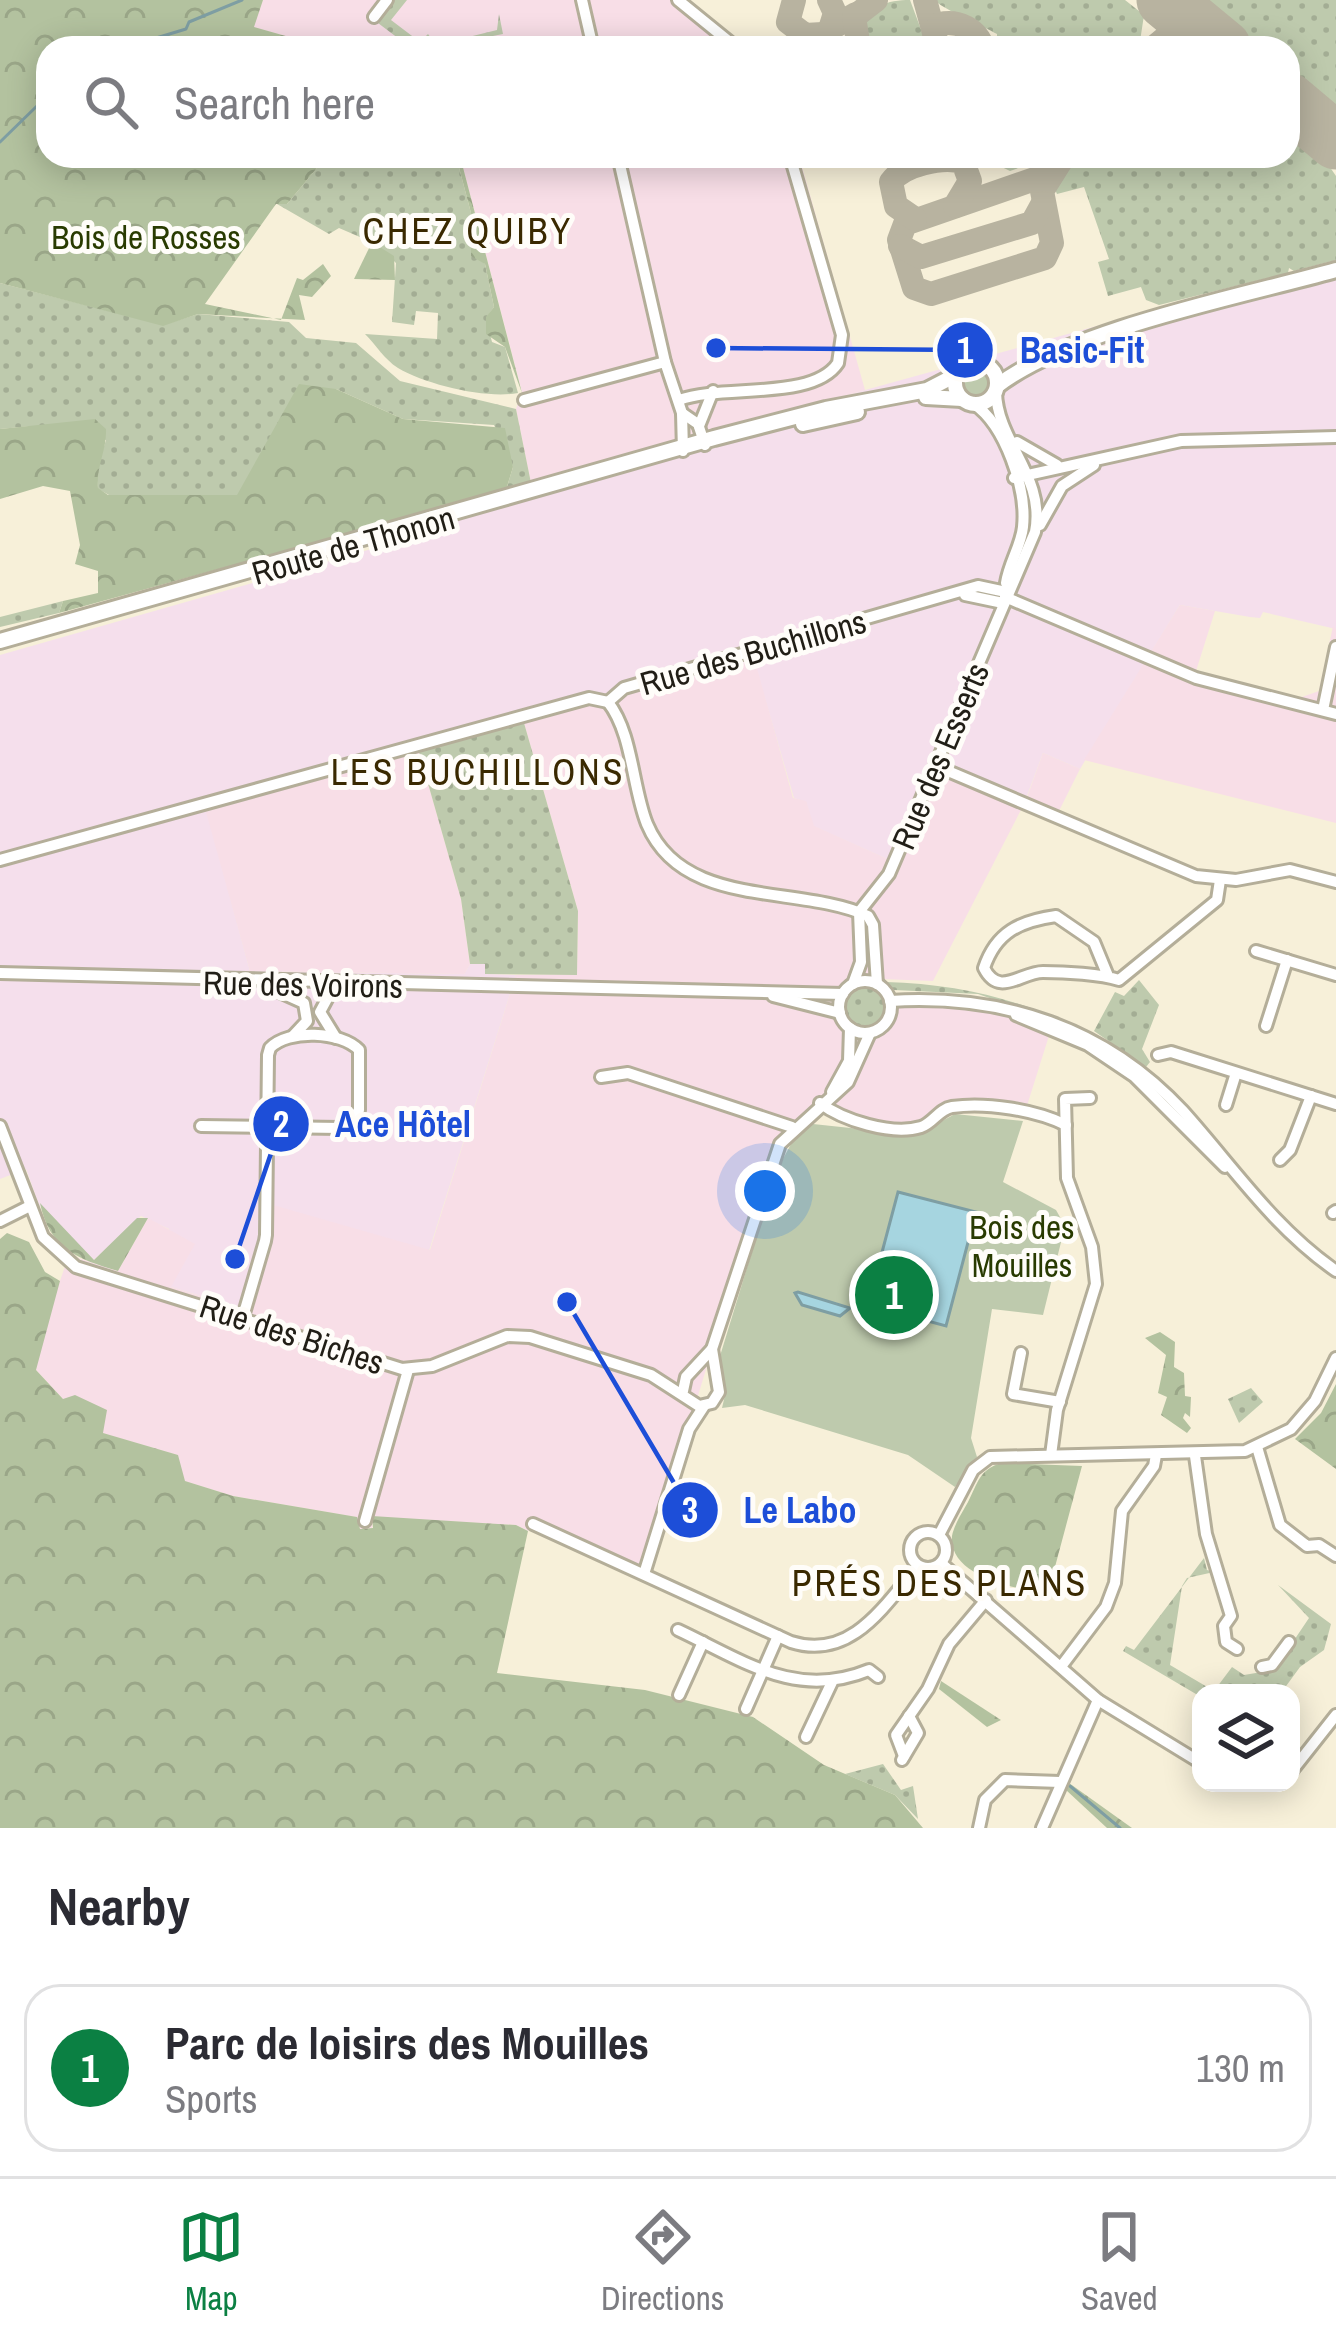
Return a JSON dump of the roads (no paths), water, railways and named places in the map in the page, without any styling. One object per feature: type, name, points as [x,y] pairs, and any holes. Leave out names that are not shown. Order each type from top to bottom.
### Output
[{"type":"main road","points":[[956,375],[968,401],[1047,358],[1156,319],[1336,270]]},
{"type":"main road","points":[[996,389],[990,366],[1047,358]]},
{"type":"main road","name":"Route de Thonon","points":[[0,641],[820,410],[934,388],[971,362],[990,366]]},
{"type":"main road","name":"Route de Thonon","points":[[705,445],[931,396],[968,401]]},
{"type":"street","points":[[374,17],[388,0]]},
{"type":"street","points":[[582,0],[590,36]]},
{"type":"street","points":[[678,0],[722,36]]},
{"type":"street","points":[[621,168],[665,362],[680,407],[683,451]]},
{"type":"street","points":[[680,407],[714,390],[808,385],[830,374],[840,359],[842,335],[793,168]]},
{"type":"street","points":[[524,400],[665,362]]},
{"type":"street","name":"Rue des Esserts","points":[[859,912],[884,884],[1032,541],[1036,501],[1028,472],[998,412],[996,389]]},
{"type":"street","points":[[699,426],[714,390]]},
{"type":"street","name":"Rue des Esserts","points":[[968,401],[998,426],[1019,498],[1023,525],[1005,598]]},
{"type":"street","points":[[680,407],[699,426],[705,445]]},
{"type":"street","points":[[1010,436],[1036,458],[1069,466]]},
{"type":"street","points":[[1014,478],[1187,440],[1336,437]]},
{"type":"street","points":[[1032,541],[1054,498],[1070,479],[1108,459]]},
{"type":"street","points":[[1019,498],[1054,498]]},
{"type":"street","points":[[1014,554],[979,586],[1196,679],[1329,712],[1336,647]]},
{"type":"street","name":"Rue des Buchillons","points":[[0,860],[589,698],[608,702],[624,688],[979,586]]},
{"type":"street","name":"Rue des Buchillons","points":[[957,595],[1005,598]]},
{"type":"street","points":[[608,702],[650,831],[677,863],[707,880],[859,912],[873,925],[877,984],[890,1001],[887,1021],[870,1033],[848,1082],[793,1127],[767,1172],[712,1349],[693,1373],[684,1395],[689,1429]]},
{"type":"street","points":[[936,766],[1177,869],[1220,880],[1290,870],[1336,882]]},
{"type":"street","points":[[1108,976],[1094,942],[1056,916],[1021,921],[991,949],[984,968],[992,980],[1008,983],[1039,972],[1108,976],[1127,977],[1219,898],[1220,880]]},
{"type":"street","points":[[824,1099],[849,1061],[850,1028],[840,1013],[843,994],[861,966],[859,912]]},
{"type":"street","points":[[1256,951],[1336,975]]},
{"type":"street","points":[[1266,1026],[1288,961]]},
{"type":"street","name":"Rue des Voirons","points":[[1,971],[44,977],[843,994]]},
{"type":"street","name":"Rue des Voirons","points":[[149,979],[334,986],[457,983]]},
{"type":"street","points":[[853,984],[877,984]]},
{"type":"street","points":[[264,985],[304,1003],[306,1024],[293,1036]]},
{"type":"street","points":[[334,986],[320,1012],[336,1038]]},
{"type":"street","name":"Rue des Voirons","points":[[753,991],[840,1013]]},
{"type":"street","points":[[890,1001],[949,1000],[1056,1021],[1118,1055],[1170,1098],[1279,1226],[1336,1271]]},
{"type":"street","points":[[850,1028],[870,1033]]},
{"type":"street","points":[[201,1126],[267,1128],[340,1128],[356,1120],[360,1053],[354,1043],[336,1038],[293,1036],[275,1042],[268,1054],[267,1128],[265,1241],[242,1320]]},
{"type":"street","points":[[1158,1055],[1171,1052],[1336,1104]]},
{"type":"street","points":[[601,1077],[628,1073],[793,1127]]},
{"type":"street","points":[[1226,1105],[1236,1073]]},
{"type":"street","points":[[1280,1160],[1290,1150],[1311,1096]]},
{"type":"street","points":[[1051,1455],[1060,1402],[1093,1302],[1096,1276],[1090,1238],[1068,1184],[1065,1099],[1090,1098]]},
{"type":"street","points":[[824,1099],[839,1117],[904,1128],[924,1126],[950,1107],[1027,1112],[1066,1125]]},
{"type":"street","name":"Rue des Biches","points":[[0,1126],[48,1245],[71,1265],[408,1370],[511,1335],[651,1375],[704,1406]]},
{"type":"street","points":[[0,1221],[30,1206]]},
{"type":"street","points":[[644,1574],[689,1429],[718,1394],[712,1349]]},
{"type":"street","points":[[1021,1353],[1013,1394],[1060,1402]]},
{"type":"street","points":[[939,1535],[984,1460],[1002,1454],[1196,1456],[1257,1447],[1287,1432],[1304,1416],[1336,1358]]},
{"type":"street","points":[[365,1521],[408,1370]]},
{"type":"street","name":"Rue des Biches","points":[[651,1375],[714,1376]]},
{"type":"street","points":[[1257,1447],[1280,1525],[1307,1546],[1319,1545],[1336,1556]]},
{"type":"street","points":[[1063,1664],[1106,1607],[1115,1583],[1122,1511],[1154,1466],[1156,1455]]},
{"type":"street","points":[[1196,1456],[1206,1534],[1231,1616],[1224,1626],[1226,1642],[1237,1649]]},
{"type":"street","points":[[533,1524],[778,1636],[813,1647],[850,1639],[918,1565]]},
{"type":"street","points":[[926,1532],[939,1535],[946,1549],[941,1563],[929,1569],[918,1565],[910,1554],[913,1540],[926,1532]]},
{"type":"street","points":[[941,1563],[1063,1664],[1098,1700],[1192,1757]]},
{"type":"street","points":[[902,1760],[896,1735],[949,1644],[986,1600]]},
{"type":"street","points":[[678,1630],[799,1682],[832,1682],[868,1670],[878,1677]]},
{"type":"street","points":[[746,1709],[778,1636]]},
{"type":"street","points":[[679,1695],[704,1642]]},
{"type":"street","points":[[1262,1667],[1272,1665],[1289,1642]]},
{"type":"street","points":[[806,1737],[832,1682]]},
{"type":"street","points":[[1042,1828],[1098,1700]]},
{"type":"street","points":[[1300,1761],[1336,1715]]},
{"type":"street","points":[[979,1828],[985,1800],[1005,1780],[1060,1782]]},
{"type":"water","points":[[898,1192],[976,1212],[946,1326],[868,1305]]},
{"type":"water","points":[[795,1293],[850,1308],[840,1316],[802,1305]]},
{"type":"waterway","points":[[163,36],[242,0]]},
{"type":"waterway","points":[[0,142],[36,107]]},
{"type":"waterway","points":[[1070,1786],[1120,1828]]},
{"type":"place","name":"Basic-Fit","points":[[716,348]]},
{"type":"place","name":"Ace Hôtel","points":[[235,1259]]},
{"type":"place","name":"Parc de loisirs des Mouilles","points":[[894,1295]]},
{"type":"place","name":"Le Labo","points":[[567,1302]]},
{"type":"district","name":"CHEZ QUIBY","points":[[468,231]]},
{"type":"district","name":"LES BUCHILLONS","points":[[478,772]]},
{"type":"district","name":"PRÉS DES PLANS","points":[[940,1583]]},
{"type":"park label","name":"Bois de Rosses","points":[[146,237]]},
{"type":"park label","name":"Bois des Mouilles","points":[[1022,1246]]}]
